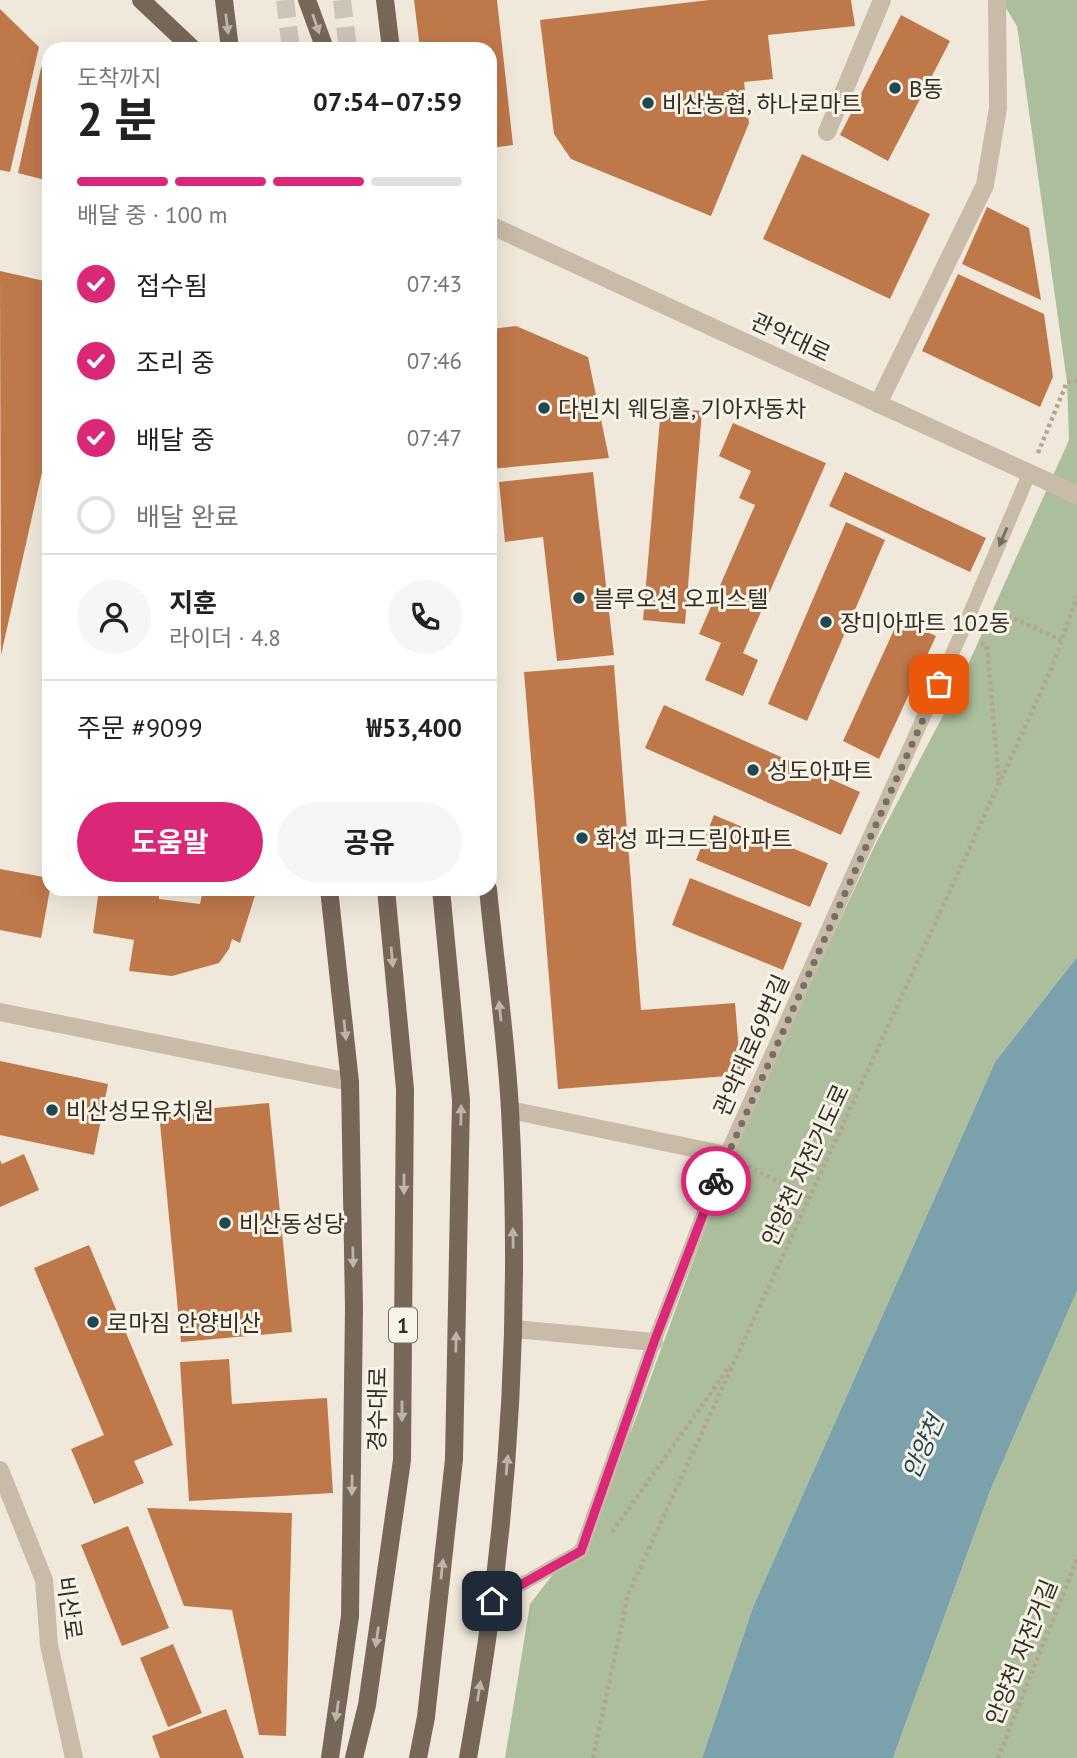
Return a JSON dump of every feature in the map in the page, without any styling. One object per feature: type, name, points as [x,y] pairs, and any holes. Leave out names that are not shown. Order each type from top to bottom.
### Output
[{"type":"main road","points":[[141,0],[186,42]]},
{"type":"main road","points":[[223,0],[229,42]]},
{"type":"main road","points":[[307,0],[322,42]]},
{"type":"main road","points":[[385,0],[390,42]]},
{"type":"main road","points":[[330,896],[350,1082],[354,1308],[350,1616],[330,1758]]},
{"type":"main road","name":"경수대로","points":[[354,1758],[367,1704],[402,1460],[405,1089],[387,896]]},
{"type":"main road","points":[[418,1758],[426,1717],[454,1459],[461,1100],[442,896]]},
{"type":"main road","points":[[468,1758],[492,1601],[507,1463],[515,1329],[510,1110],[489,896]]},
{"type":"street","points":[[827,132],[882,0]]},
{"type":"street","points":[[878,404],[985,185],[998,108],[997,0]]},
{"type":"street","name":"관악대로","points":[[497,228],[1075,494]]},
{"type":"street","points":[[0,1012],[350,1082]]},
{"type":"street","points":[[510,1110],[726,1155]]},
{"type":"street","points":[[515,1329],[654,1342]]},
{"type":"street","name":"비산로","points":[[0,1470],[44,1580],[49,1645],[74,1758]]},
{"type":"lane","name":"관악대로69번길","points":[[581,1551],[654,1342],[726,1155],[961,634],[1029,474]]},
{"type":"lane","points":[[492,1601],[581,1551]]},
{"type":"path","points":[[1029,474],[1067,382],[1077,381]]},
{"type":"path","name":"안양천 자전거도로","points":[[593,1758],[628,1594],[999,784],[1062,640],[1077,597]]},
{"type":"path","points":[[975,601],[1062,640]]},
{"type":"path","points":[[961,634],[987,646],[999,784]]},
{"type":"path","points":[[726,1155],[809,1198]]},
{"type":"path","points":[[581,1551],[617,1529],[737,1355]]},
{"type":"path","name":"안양천 자전거길","points":[[998,1758],[1077,1559]]},
{"type":"green space","points":[[1001,0],[1077,0],[1077,957],[995,1062],[753,1607],[702,1758],[505,1758],[530,1604],[578,1542],[633,1426],[738,1138],[875,845],[958,687],[1069,440],[1067,382],[1017,26]]},
{"type":"green space","points":[[1077,1291],[1077,1758],[893,1758],[990,1491]]},
{"type":"water","name":"안양천","points":[[1077,957],[1077,1291],[990,1491],[893,1758],[702,1758],[753,1607],[995,1062]]},
{"type":"building","points":[[414,0],[497,0],[513,145],[497,147],[497,42],[419,42]]},
{"type":"building","name":"비산농협, 하나로마트","points":[[709,0],[851,0],[855,26],[768,35],[773,79],[744,82],[749,123],[711,216],[571,159],[554,134],[540,20]]},
{"type":"building","points":[[0,9],[39,47],[10,172],[0,170]]},
{"type":"building","name":"B동","points":[[901,15],[950,41],[888,161],[840,135]]},
{"type":"building","points":[[42,67],[42,179],[18,173]]},
{"type":"building","points":[[802,154],[930,214],[890,299],[763,239]]},
{"type":"building","points":[[987,207],[1029,228],[1041,300],[962,264]]},
{"type":"building","points":[[0,271],[42,280],[42,472],[1,655]]},
{"type":"building","points":[[958,274],[1044,314],[1053,377],[1040,407],[922,351]]},
{"type":"building","name":"다빈치 웨딩홀, 기아자동차","points":[[516,326],[588,357],[609,458],[497,468],[497,328]]},
{"type":"building","points":[[661,407],[702,411],[685,624],[643,620]]},
{"type":"building","points":[[733,423],[826,463],[743,653],[758,660],[743,696],[705,680],[721,643],[699,634],[755,505],[739,498],[751,471],[719,456]]},
{"type":"building","name":"블루오션 오피스텔","points":[[593,472],[614,655],[557,661],[543,537],[505,542],[499,482]]},
{"type":"building","points":[[845,472],[986,538],[970,572],[829,506]]},
{"type":"building","name":"장미아파트 102동","points":[[846,522],[885,540],[807,721],[768,704]]},
{"type":"building","points":[[899,619],[936,636],[879,759],[843,741]]},
{"type":"building","name":"화성 파크드림아파트","points":[[614,665],[641,1010],[735,1003],[741,1075],[558,1089],[524,672]]},
{"type":"building","name":"성도아파트","points":[[664,705],[860,792],[841,835],[645,748]]},
{"type":"building","points":[[714,815],[828,863],[810,907],[696,860]]},
{"type":"building","points":[[0,869],[42,877],[42,896],[49,896],[41,938],[0,930]]},
{"type":"building","points":[[690,878],[802,923],[783,970],[672,925]]},
{"type":"building","points":[[98,896],[159,896],[159,899],[200,904],[202,896],[255,896],[240,943],[232,939],[229,949],[219,963],[172,976],[129,971],[134,940],[93,933]]},
{"type":"building","name":"비산성모유치원","points":[[0,1061],[108,1084],[94,1155],[0,1135]]},
{"type":"building","name":"비산동성당","points":[[269,1103],[292,1332],[181,1342],[159,1113]]},
{"type":"building","points":[[24,1154],[39,1190],[0,1207],[0,1160],[2,1164]]},
{"type":"building","points":[[89,1245],[173,1445],[134,1461],[144,1483],[94,1504],[71,1449],[104,1435],[34,1268]]},
{"type":"building","points":[[229,1359],[232,1404],[327,1398],[333,1493],[189,1501],[180,1362]]},
{"type":"building","points":[[147,1508],[292,1513],[286,1736],[259,1735],[232,1610],[184,1606]]},
{"type":"building","points":[[128,1526],[169,1628],[122,1646],[81,1545]]},
{"type":"building","points":[[173,1644],[202,1713],[168,1727],[140,1658]]},
{"type":"building","points":[[226,1709],[244,1758],[160,1758],[152,1736]]},
{"type":"tunnel","points":[[285,0],[290,42]]},
{"type":"tunnel","points":[[342,0],[347,42]]},
{"type":"way so far","points":[[716,1181],[939,684]]},
{"type":"place","name":"B동","points":[[895,88]]},
{"type":"place","name":"비산농협, 하나로마트","points":[[648,103]]},
{"type":"place","name":"다빈치 웨딩홀, 기아자동차","points":[[544,408]]},
{"type":"place","name":"블루오션 오피스텔","points":[[579,598]]},
{"type":"place","name":"장미아파트 102동","points":[[826,622]]},
{"type":"place","name":"성도아파트","points":[[753,770]]},
{"type":"place","name":"화성 파크드림아파트","points":[[582,838]]},
{"type":"place","name":"비산성모유치원","points":[[52,1110]]},
{"type":"place","name":"비산동성당","points":[[225,1223]]},
{"type":"place","name":"로마짐 안양비산","points":[[93,1322]]},
{"type":"route","points":[[492,1601],[581,1551],[654,1342],[716,1181]]}]
